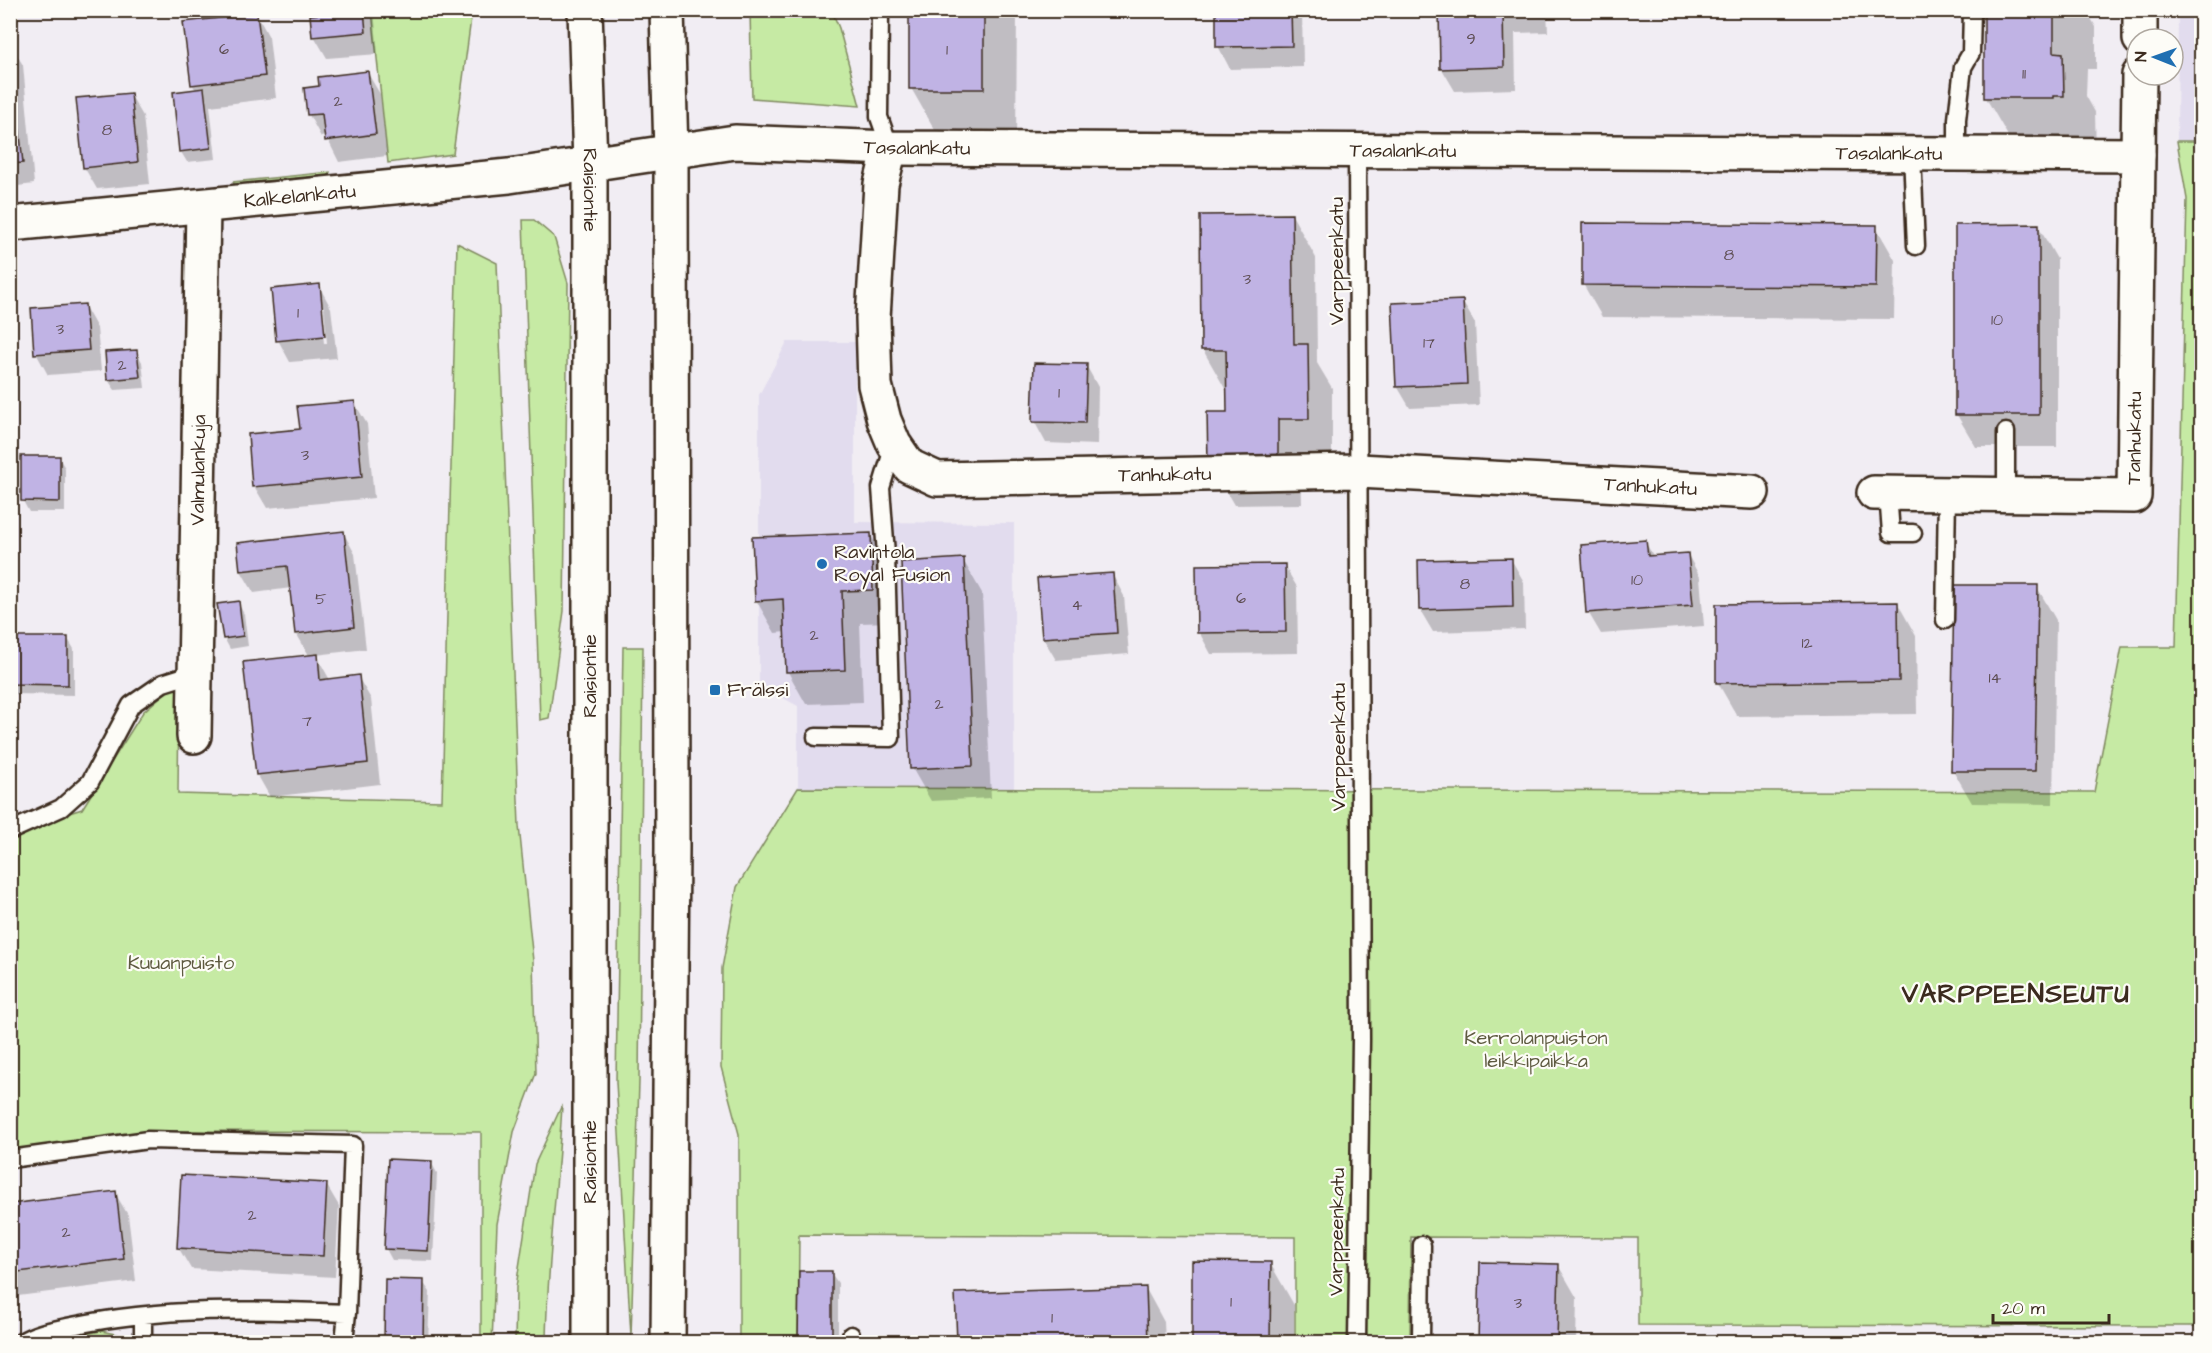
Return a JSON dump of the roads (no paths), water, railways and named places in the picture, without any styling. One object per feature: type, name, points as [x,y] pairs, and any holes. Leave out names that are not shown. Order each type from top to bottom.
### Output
[{"type":"street","name":"Raisiontie","points":[[585,10],[590,164],[590,1342]]},
{"type":"street","points":[[667,10],[671,152],[672,847],[668,1342]]},
{"type":"street","points":[[2140,10],[2140,27]]},
{"type":"street","points":[[2138,155],[2139,87]]},
{"type":"street","name":"Tasalankatu","points":[[590,164],[735,142],[890,148],[2138,155]]},
{"type":"street","name":"Tanhukatu","points":[[890,148],[881,184],[873,318],[875,385],[884,420],[894,444],[909,466],[937,479],[1359,471],[1752,492]]},
{"type":"street","name":"Tanhukatu","points":[[1881,493],[2134,496],[2138,155]]},
{"type":"street","name":"Kalkelankatu","points":[[10,224],[509,176],[590,164]]},
{"type":"street","name":"Valmulankuja","points":[[194,736],[203,206]]},
{"type":"lane","points":[[880,10],[879,117],[890,148]]},
{"type":"lane","points":[[1957,153],[1957,118],[1963,67],[1971,53],[1972,10]]},
{"type":"lane","name":"Varppeenkatu","points":[[1357,151],[1361,1040],[1357,1342]]},
{"type":"lane","points":[[1912,154],[1916,246]]},
{"type":"lane","points":[[2006,432],[2006,493]]},
{"type":"lane","points":[[816,737],[891,738],[886,554],[881,488],[894,444]]},
{"type":"lane","points":[[1881,493],[1891,533],[1913,534]]},
{"type":"lane","points":[[1945,620],[1947,493]]},
{"type":"lane","points":[[10,831],[61,808],[90,782],[132,705],[163,683],[195,673]]},
{"type":"lane","points":[[10,1159],[148,1140],[353,1145],[344,1342]]},
{"type":"lane","points":[[1421,1342],[1422,1245]]},
{"type":"lane","points":[[21,1342],[34,1334],[103,1319],[173,1313],[273,1310],[347,1313]]},
{"type":"lane","points":[[143,1316],[143,1342]]},
{"type":"place","name":"Ravintola Royal Fusion","points":[[822,564]]},
{"type":"place","name":"Frälssi","points":[[715,690]]},
{"type":"district","name":"VARPPEENSEUTU","points":[[2016,994]]},
{"type":"park label","name":"Kuuanpuisto","points":[[181,963]]},
{"type":"park label","name":"Kerrolanpuiston leikkipaikka","points":[[1536,1050]]}]
